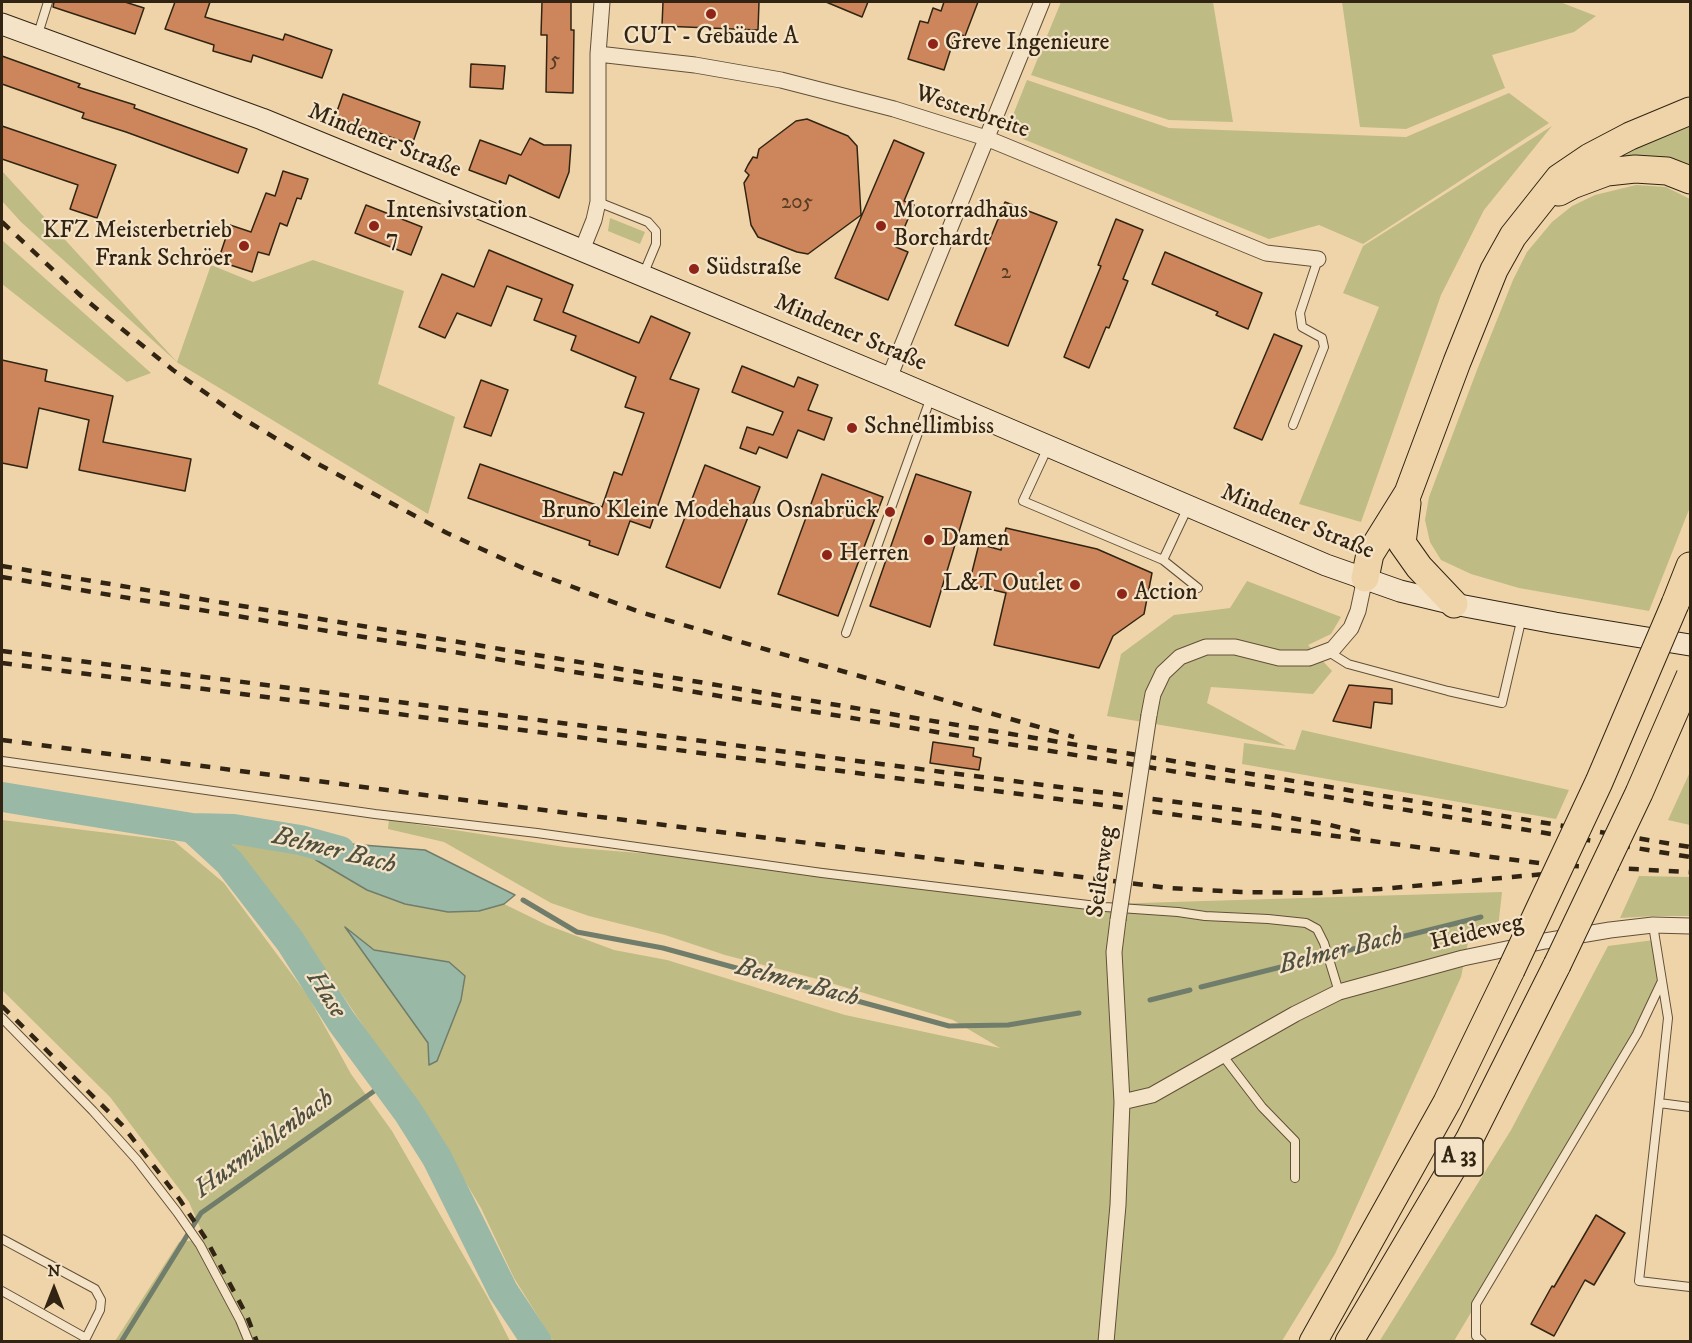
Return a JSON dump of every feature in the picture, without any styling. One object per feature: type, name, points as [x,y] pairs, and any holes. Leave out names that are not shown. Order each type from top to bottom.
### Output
[{"type":"highway","points":[[1365,578],[1370,554],[1408,493],[1494,270],[1513,236],[1559,178],[1590,157],[1630,136],[1690,111]]},
{"type":"highway","points":[[1535,207],[1572,185],[1607,172],[1635,168],[1667,171],[1690,180]]},
{"type":"highway","points":[[1365,578],[1386,561],[1402,543],[1408,493]]},
{"type":"highway","points":[[1402,543],[1419,567],[1455,604]]},
{"type":"highway","name":"A 33","points":[[1313,1341],[1447,1102],[1599,782],[1690,566]]},
{"type":"highway","name":"A 33","points":[[1349,1341],[1469,1140],[1557,965],[1639,793],[1690,676]]},
{"type":"main road","name":"Mindener Straße","points":[[2,24],[262,119],[889,378],[1320,562],[1400,591],[1455,604],[1690,645]]},
{"type":"street","points":[[582,250],[594,220],[598,202],[598,54],[602,2]]},
{"type":"street","points":[[889,378],[1042,2]]},
{"type":"street","name":"Westerbreite","points":[[598,54],[695,65],[781,80],[894,110],[986,138],[1266,253],[1318,259]]},
{"type":"street","points":[[1328,651],[1333,649],[1351,628],[1358,611],[1365,578]]},
{"type":"street","name":"Seilerweg","points":[[1106,1341],[1118,1205],[1122,1102],[1114,952],[1153,694],[1163,673],[1180,657],[1206,647],[1235,647],[1279,658],[1309,658],[1328,651]]},
{"type":"street","name":"Heideweg","points":[[1122,1102],[1152,1095],[1295,1014],[1339,992],[1463,957],[1610,930],[1653,925],[1690,926]]},
{"type":"lane","points":[[37,37],[48,2]]},
{"type":"lane","points":[[598,202],[648,222],[656,231],[656,244],[643,275]]},
{"type":"lane","points":[[1293,425],[1324,347],[1322,338],[1302,327],[1300,313],[1318,259]]},
{"type":"lane","points":[[846,633],[931,396]]},
{"type":"lane","points":[[1048,445],[1023,501],[1163,560],[1198,588]]},
{"type":"lane","points":[[1163,560],[1189,506]]},
{"type":"lane","points":[[1328,651],[1348,664],[1502,703],[1522,616]]},
{"type":"lane","points":[[2,761],[375,814],[537,833],[834,874],[1106,907],[1306,923],[1317,929],[1324,943],[1339,992]]},
{"type":"lane","points":[[1653,925],[1668,1018],[1639,1281],[1690,1287]]},
{"type":"lane","points":[[1482,1341],[1476,1336],[1476,1304],[1637,1034],[1662,981]]},
{"type":"lane","points":[[2,1018],[93,1111],[137,1160],[177,1212],[200,1245],[249,1341]]},
{"type":"lane","points":[[1223,1056],[1262,1107],[1294,1141],[1294,1178]]},
{"type":"lane","points":[[1659,1103],[1690,1107]]},
{"type":"lane","points":[[2,1239],[95,1289],[101,1300],[100,1310],[85,1340],[2,1291]]},
{"type":"shaded area","points":[[1061,2],[1213,2],[1233,122],[1169,120],[1031,75]]},
{"type":"shaded area","points":[[1342,2],[1560,2],[1596,16],[1574,32],[1492,55],[1505,88],[1406,129],[1360,127]]},
{"type":"shaded area","points":[[1027,80],[1169,128],[1406,137],[1509,93],[1549,123],[1363,244],[1319,225],[1269,239],[1023,139],[1011,120]]},
{"type":"shaded area","points":[[1690,120],[1690,172],[1594,163]]},
{"type":"shaded area","points":[[1552,126],[1484,210],[1441,295],[1361,522],[1299,504],[1379,307],[1343,293],[1363,246]]},
{"type":"shaded area","points":[[2,171],[177,362],[211,265],[253,282],[313,260],[404,291],[378,384],[455,417],[428,514],[178,363],[21,222],[2,201]]},
{"type":"shaded area","points":[[1636,185],[1666,187],[1690,199],[1690,507],[1649,611],[1519,588],[1471,574],[1441,560],[1430,542],[1425,520],[1429,497],[1477,370],[1513,280],[1527,252],[1552,222],[1572,206],[1595,195]]},
{"type":"shaded area","points":[[610,218],[645,232],[640,244],[608,231]]},
{"type":"shaded area","points":[[2,240],[151,373],[127,382],[2,284]]},
{"type":"shaded area","points":[[1247,581],[1341,617],[1331,634],[1308,645],[1332,671],[1313,694],[1211,687],[1207,703],[1286,746],[1107,716],[1121,654],[1174,615],[1230,608]]},
{"type":"shaded area","points":[[1302,730],[1569,790],[1556,819],[1242,764],[1244,743],[1295,750]]},
{"type":"shaded area","points":[[1690,772],[1690,825],[1668,820]]},
{"type":"shaded area","points":[[2,820],[174,841],[224,883],[308,996],[351,1074],[392,1131],[488,1298],[510,1341],[115,1341],[179,1242],[205,1239],[189,1202],[110,1097],[2,990]]},
{"type":"shaded area","points":[[389,820],[565,847],[824,868],[1106,904],[1502,892],[1498,928],[1470,933],[1461,977],[1335,1254],[1282,1341],[554,1342],[514,1278],[481,1208],[444,1146],[335,984],[254,871],[226,837],[307,848],[316,860],[367,890],[405,904],[479,911],[504,904],[547,925],[614,950],[667,960],[845,1015],[1000,1048],[953,1020],[821,980],[725,955],[665,935],[589,916],[551,903],[444,842],[388,829]]},
{"type":"shaded area","points":[[1639,876],[1690,877],[1690,916],[1620,918]]},
{"type":"shaded area","points":[[1654,940],[1662,981],[1637,1034],[1454,1341],[1379,1342],[1511,1130],[1608,946]]},
{"type":"water","points":[[300,840],[425,850],[515,895],[504,904],[479,911],[448,912],[405,904],[367,890],[316,860]]},
{"type":"water","points":[[345,927],[374,950],[449,962],[465,976],[461,1000],[437,1061],[429,1065],[428,1043]]},
{"type":"building","points":[[54,2],[125,2],[144,8],[135,34],[53,7]]},
{"type":"building","points":[[175,2],[210,2],[205,17],[283,40],[285,34],[332,50],[322,78],[253,55],[251,62],[213,51],[214,45],[165,29]]},
{"type":"building","points":[[542,2],[571,2],[571,30],[574,30],[573,93],[546,92],[547,35],[541,35]]},
{"type":"building","name":"CUT - Gebäude A","points":[[663,2],[759,2],[758,30],[662,26]]},
{"type":"building","points":[[826,2],[868,2],[862,17]]},
{"type":"building","points":[[944,2],[978,2],[965,36],[956,33],[944,70],[908,59],[920,21],[928,23],[933,8],[941,11]]},
{"type":"building","points":[[2,56],[80,84],[78,87],[135,105],[134,108],[247,149],[238,173],[82,118],[84,113],[2,84]]},
{"type":"building","points":[[471,64],[505,66],[503,89],[470,87]]},
{"type":"building","points":[[343,94],[420,122],[412,145],[335,117]]},
{"type":"building","points":[[807,119],[848,136],[857,146],[861,215],[808,254],[758,237],[751,225],[744,183],[749,175],[745,171],[753,157],[757,158],[759,149],[796,121]]},
{"type":"building","points":[[2,126],[116,165],[97,218],[70,209],[78,185],[2,159]]},
{"type":"building","points":[[530,138],[544,145],[571,145],[569,172],[559,198],[509,175],[506,184],[469,170],[480,140],[521,155]]},
{"type":"building","name":"Motorradhaus Borchardt","points":[[894,140],[924,153],[904,201],[914,205],[896,247],[908,252],[888,300],[835,278]]},
{"type":"building","points":[[283,171],[308,179],[301,199],[297,198],[287,226],[280,223],[269,255],[258,252],[252,272],[218,261],[230,225],[251,232],[266,193],[275,196]]},
{"type":"building","points":[[1005,202],[1057,222],[1008,346],[955,325]]},
{"type":"building","points":[[366,205],[422,227],[411,255],[355,233]]},
{"type":"building","points":[[1116,219],[1143,230],[1123,279],[1128,281],[1109,328],[1106,327],[1089,368],[1064,357],[1101,266],[1098,265]]},
{"type":"building","points":[[489,250],[573,285],[563,312],[639,343],[651,316],[690,333],[670,379],[699,389],[650,528],[630,521],[618,555],[589,545],[590,541],[468,498],[480,464],[602,507],[614,472],[622,475],[644,413],[625,407],[636,377],[571,350],[576,336],[534,320],[542,299],[507,286],[491,326],[457,313],[445,338],[419,327],[442,274],[474,287]]},
{"type":"building","points":[[1165,252],[1262,293],[1248,329],[1216,315],[1218,312],[1152,284]]},
{"type":"building","points":[[1274,334],[1302,346],[1262,440],[1234,428]]},
{"type":"building","points":[[2,360],[47,370],[45,381],[113,396],[103,442],[191,459],[185,491],[79,470],[89,420],[39,408],[27,468],[2,463]]},
{"type":"building","points":[[742,366],[794,387],[798,377],[818,385],[808,410],[832,418],[824,440],[798,430],[787,458],[759,447],[756,454],[740,448],[747,427],[773,435],[783,412],[732,392]]},
{"type":"building","points":[[481,380],[508,390],[491,436],[464,427]]},
{"type":"building","points":[[705,465],[760,487],[720,588],[666,567]]},
{"type":"building","name":"Herren","points":[[822,474],[883,497],[838,616],[778,594]]},
{"type":"building","name":"Damen","points":[[916,474],[971,492],[930,627],[870,606]]},
{"type":"building","points":[[1006,528],[1097,549],[1152,573],[1144,614],[1113,636],[1099,668],[994,645],[1006,593],[969,584],[979,544],[1001,550]]},
{"type":"building","points":[[1349,685],[1392,689],[1392,704],[1374,702],[1371,728],[1333,721]]},
{"type":"building","points":[[933,742],[974,748],[973,756],[981,758],[979,770],[930,763]]},
{"type":"building","points":[[1596,1215],[1625,1233],[1594,1285],[1585,1280],[1554,1336],[1531,1324]]},
{"type":"waterway","name":"Hase","points":[[2,797],[192,828],[229,862],[290,941],[341,1021],[408,1112],[437,1158],[503,1291],[537,1342]]},
{"type":"waterway","name":"Belmer Bach","points":[[192,828],[234,829],[300,840],[340,851]]},
{"type":"waterway","name":"Belmer Bach","points":[[523,900],[577,932],[663,948],[949,1026],[1008,1025],[1079,1013]]},
{"type":"waterway","name":"Belmer Bach","points":[[1201,987],[1481,917]]},
{"type":"waterway","name":"Belmer Bach","points":[[1150,1000],[1190,990]]},
{"type":"waterway","name":"Huxmühlenbach","points":[[121,1342],[201,1213],[387,1082]]},
{"type":"railway","points":[[2,222],[81,296],[173,370],[237,415],[320,465],[447,533],[525,569],[640,612],[1074,737]]},
{"type":"railway","points":[[2,566],[1690,847]]},
{"type":"railway","points":[[2,577],[1690,857]]},
{"type":"railway","points":[[2,651],[1263,813],[1363,833]]},
{"type":"railway","points":[[2,663],[1554,865],[1690,872]]},
{"type":"railway","points":[[2,740],[1169,888],[1319,893],[1566,872]]},
{"type":"railway","points":[[2,1006],[123,1126],[180,1200],[206,1239],[247,1316],[257,1342]]},
{"type":"place","name":"CUT - Gebäude A","points":[[711,14]]},
{"type":"place","name":"Greve Ingenieure","points":[[933,44]]},
{"type":"place","name":"Intensivstation 7","points":[[374,226]]},
{"type":"place","name":"Motorradhaus Borchardt","points":[[881,226]]},
{"type":"place","name":"KFZ Meisterbetrieb Frank Schröer","points":[[244,246]]},
{"type":"place","name":"Südstraße","points":[[694,269]]},
{"type":"place","name":"Schnellimbiss","points":[[852,428]]},
{"type":"place","name":"Bruno Kleine Modehaus Osnabrück","points":[[890,512]]},
{"type":"place","name":"Damen","points":[[929,540]]},
{"type":"place","name":"Herren","points":[[827,555]]},
{"type":"place","name":"L&T Outlet","points":[[1075,585]]},
{"type":"place","name":"Action","points":[[1122,594]]}]
